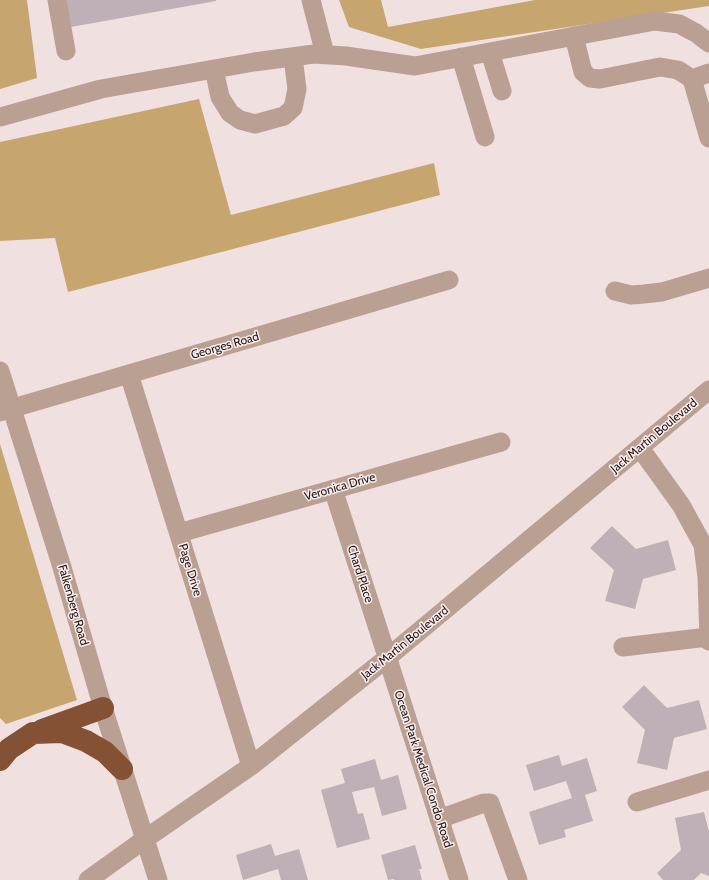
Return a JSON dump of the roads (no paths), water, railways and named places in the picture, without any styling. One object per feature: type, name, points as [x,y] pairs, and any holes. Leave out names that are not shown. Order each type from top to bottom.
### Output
[{"type":"highway","points":[[0,760],[9,749],[33,733],[103,708]]},
{"type":"highway","points":[[33,733],[62,732],[86,741],[105,752],[122,769]]},
{"type":"street","points":[[57,0],[66,51]]},
{"type":"street","points":[[311,0],[325,54]]},
{"type":"street","points":[[0,117],[101,89],[214,69],[314,54],[346,56],[415,66],[655,21],[679,24],[696,33],[709,43]]},
{"type":"street","points":[[574,36],[583,72],[590,78],[600,79],[660,67],[700,76],[709,138]]},
{"type":"street","points":[[490,52],[502,91]]},
{"type":"street","points":[[214,69],[220,98],[230,112],[240,120],[255,124],[284,116],[293,108],[296,89],[293,57]]},
{"type":"street","points":[[461,57],[485,137]]},
{"type":"street","points":[[615,291],[631,294],[662,292],[709,278]]},
{"type":"street","name":"Georges Road","points":[[6,410],[449,280]]},
{"type":"street","name":"Falkenberg Road","points":[[0,371],[6,410],[61,564],[103,708],[145,839]]},
{"type":"street","name":"Page Drive","points":[[129,374],[251,766]]},
{"type":"street","name":"Jack Martin Boulevard","points":[[88,880],[251,766],[387,658],[709,390]]},
{"type":"street","name":"Veronica Drive","points":[[178,533],[501,442]]},
{"type":"street","points":[[623,647],[709,639],[707,558],[703,545],[681,505],[640,448]]},
{"type":"street","name":"Chard Place","points":[[333,489],[387,658]]},
{"type":"street","name":"Ocean Park Medical Condo Road","points":[[387,658],[459,880]]},
{"type":"street","points":[[636,802],[709,780]]},
{"type":"street","points":[[439,819],[484,803],[490,803],[518,880]]},
{"type":"street","points":[[145,839],[158,880]]}]
